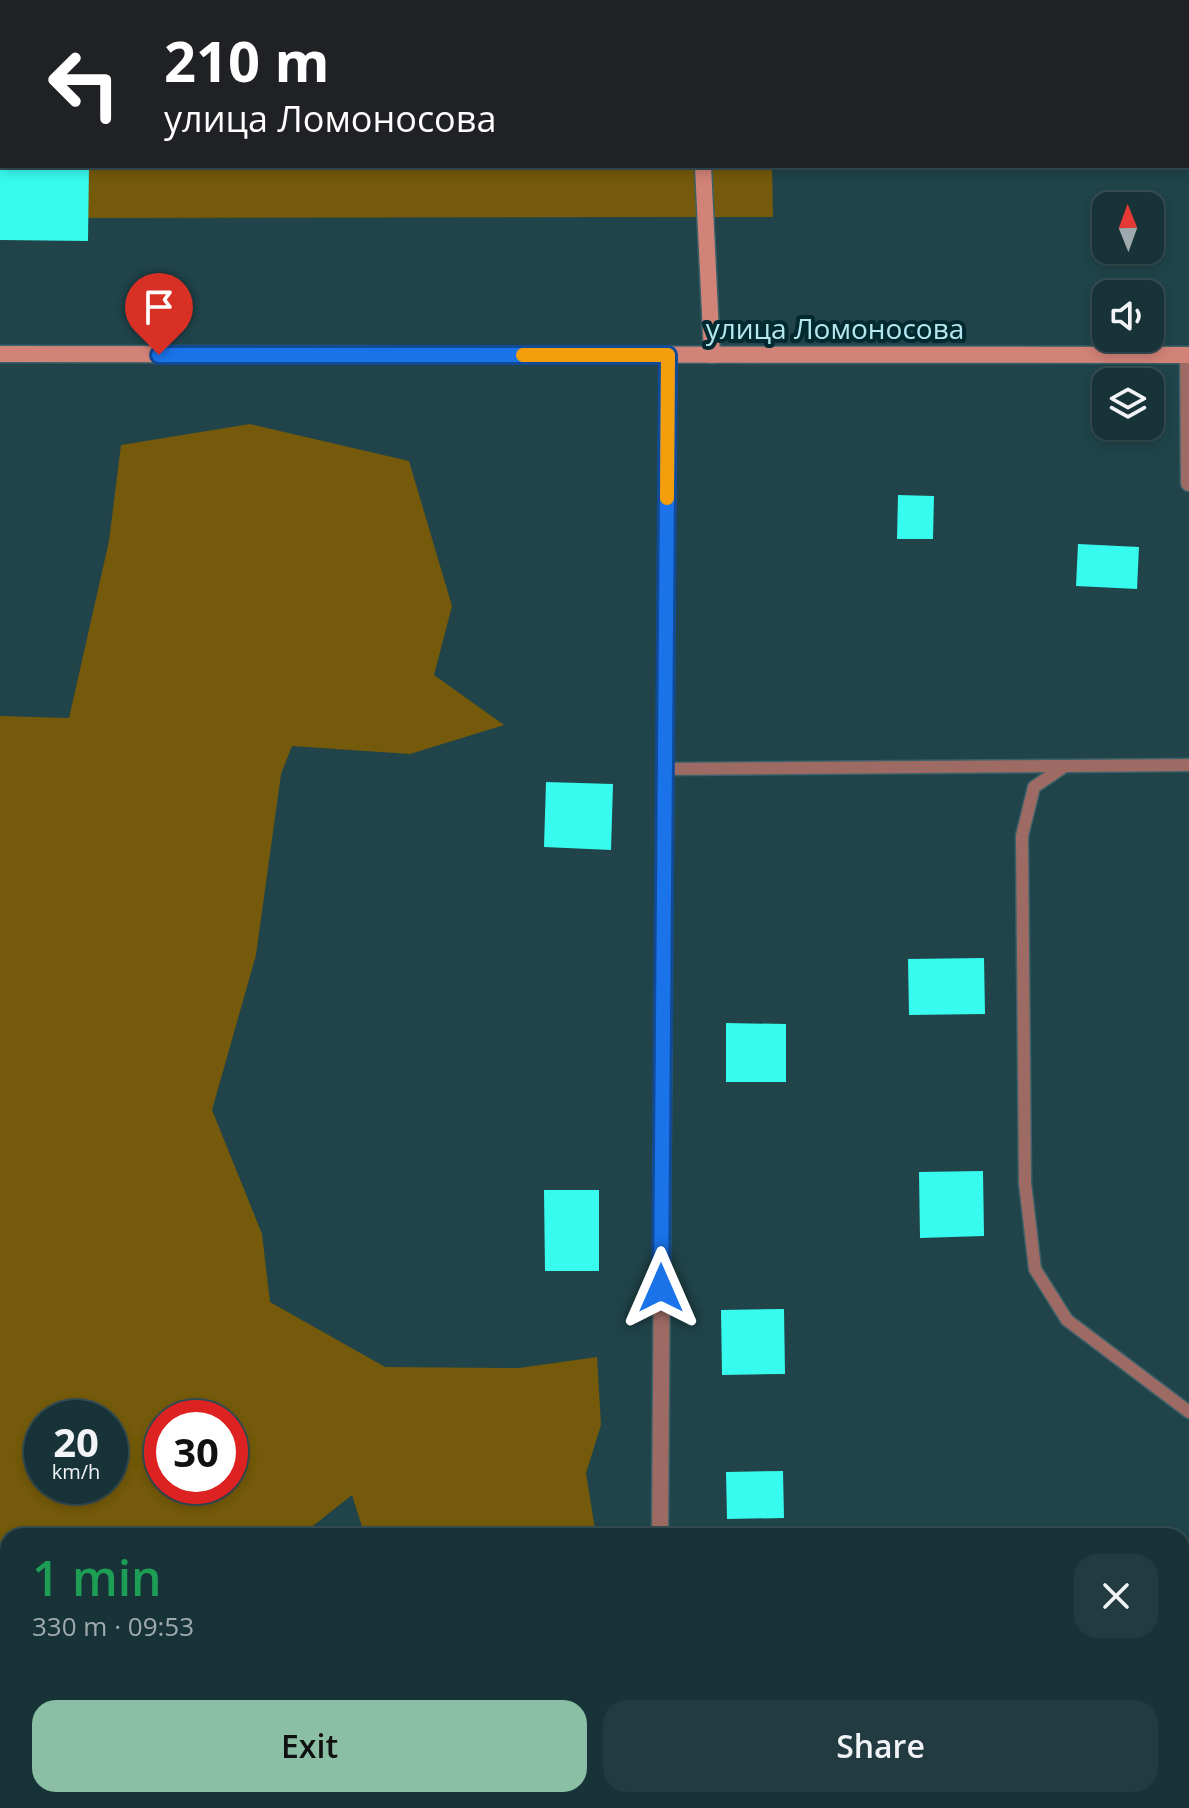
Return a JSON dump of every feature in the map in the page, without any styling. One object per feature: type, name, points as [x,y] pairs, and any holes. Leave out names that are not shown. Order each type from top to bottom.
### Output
[{"type":"street","points":[[703,168],[712,355]]},
{"type":"street","name":"улица Ломоносова","points":[[0,354],[1189,355]]},
{"type":"street","points":[[660,1528],[668,355]]},
{"type":"street","points":[[1189,355],[1189,483]]},
{"type":"lane","points":[[664,769],[1189,765]]},
{"type":"lane","points":[[1065,766],[1034,787],[1022,836],[1025,1183],[1035,1269],[1067,1320],[1189,1412]]},
{"type":"shaded area","points":[[0,168],[772,168],[773,217],[0,218]]},
{"type":"shaded area","points":[[250,424],[409,461],[452,606],[434,675],[504,725],[410,754],[292,746],[281,774],[256,955],[212,1110],[262,1234],[270,1302],[385,1367],[519,1368],[597,1357],[601,1425],[586,1473],[595,1528],[362,1528],[352,1495],[310,1528],[0,1528],[0,716],[69,718],[109,541],[121,445]]},
{"type":"building","points":[[0,168],[89,168],[88,241],[0,240]]},
{"type":"building","points":[[898,495],[934,496],[933,539],[897,539]]},
{"type":"building","points":[[1078,544],[1139,547],[1137,589],[1076,586]]},
{"type":"building","points":[[546,782],[613,784],[611,850],[544,847]]},
{"type":"building","points":[[984,958],[985,1014],[909,1015],[908,959]]},
{"type":"building","points":[[726,1023],[786,1024],[786,1082],[726,1082]]},
{"type":"building","points":[[983,1171],[984,1236],[920,1238],[919,1172]]},
{"type":"building","points":[[544,1190],[599,1190],[599,1271],[545,1271]]},
{"type":"building","points":[[784,1309],[785,1374],[722,1375],[721,1310]]},
{"type":"building","points":[[783,1471],[784,1518],[727,1519],[726,1472]]},
{"type":"slow traffic","points":[[523,355],[668,355],[667,498]]},
{"type":"route","points":[[159,355],[668,355],[661,1288]]}]
